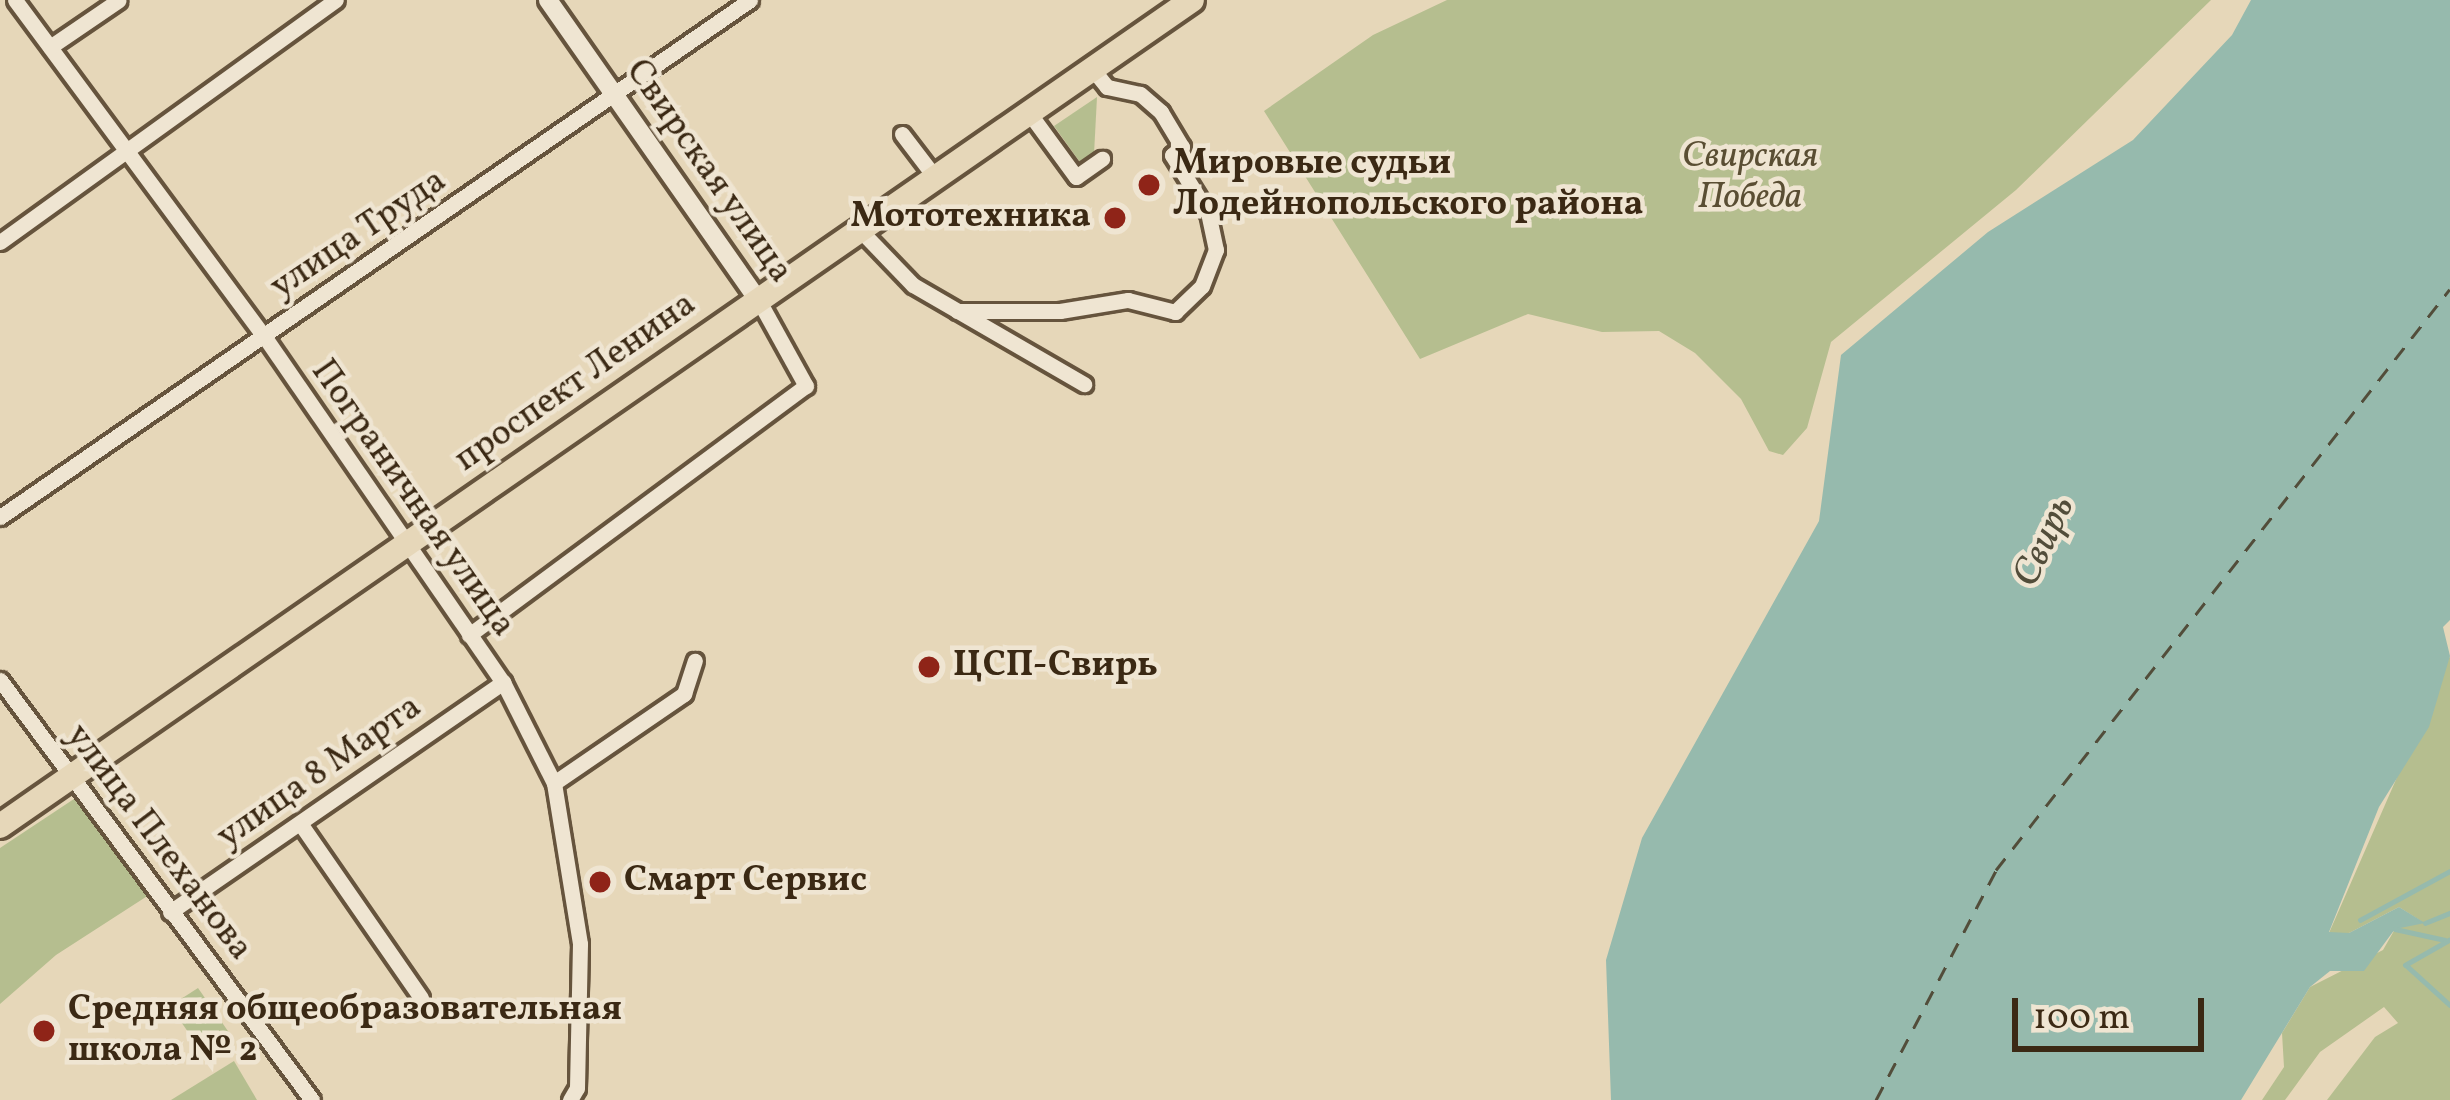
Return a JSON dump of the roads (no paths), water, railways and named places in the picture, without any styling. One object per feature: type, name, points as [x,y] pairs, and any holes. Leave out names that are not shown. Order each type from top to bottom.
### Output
[{"type":"main road","name":"проспект Ленина","points":[[0,826],[1192,0]]},
{"type":"street","points":[[0,9],[14,0]]},
{"type":"street","name":"Пограничная улица","points":[[14,0],[264,336],[502,682],[554,783],[580,944],[577,1088],[569,1100]]},
{"type":"street","points":[[50,47],[119,0]]},
{"type":"street","points":[[0,242],[336,0]]},
{"type":"street","name":"Свирская улица","points":[[469,635],[806,386],[758,301],[548,0]]},
{"type":"street","name":"улица Труда","points":[[0,517],[750,0]]},
{"type":"street","points":[[957,311],[1060,311],[1128,301],[1175,312],[1202,286],[1216,250],[1208,213],[1172,155],[1182,147],[1161,112],[1140,94],[1106,87],[1091,67]]},
{"type":"street","points":[[1027,110],[1076,177],[1102,159]]},
{"type":"street","points":[[902,134],[934,176]]},
{"type":"street","points":[[861,231],[911,283],[1084,384]]},
{"type":"street","points":[[554,783],[684,694],[695,661]]},
{"type":"street","name":"улица Плеханова","points":[[0,680],[312,1100]]},
{"type":"street","name":"улица 8 Марта","points":[[170,912],[302,826],[502,682]]},
{"type":"street","points":[[302,826],[421,998]]},
{"type":"water","name":"Свирь","points":[[2251,0],[2450,0],[2450,620],[2443,627],[2450,656],[2429,727],[2379,807],[2329,932],[2349,933],[2399,907],[2425,923],[2395,929],[2364,971],[2330,971],[2310,987],[2241,1100],[1611,1100],[1606,960],[1642,838],[1819,521],[1841,355],[1988,232],[2133,140],[2232,35]]},
{"type":"waterway","points":[[2360,920],[2450,871]]},
{"type":"waterway","points":[[2425,923],[2450,913]]},
{"type":"waterway","points":[[2395,929],[2445,940]]},
{"type":"waterway","points":[[2450,940],[2406,965],[2450,1005]]},
{"type":"place","name":"Мировые судьи Лодейнопольского района","points":[[1149,185]]},
{"type":"place","name":"Мототехника","points":[[1115,218]]},
{"type":"place","name":"ЦСП-Свирь","points":[[929,667]]},
{"type":"place","name":"Смарт Сервис","points":[[600,882]]},
{"type":"place","name":"Средняя общеобразовательная школа № 2","points":[[44,1031]]},
{"type":"park label","name":"Свирская Победа","points":[[1750,178]]}]
